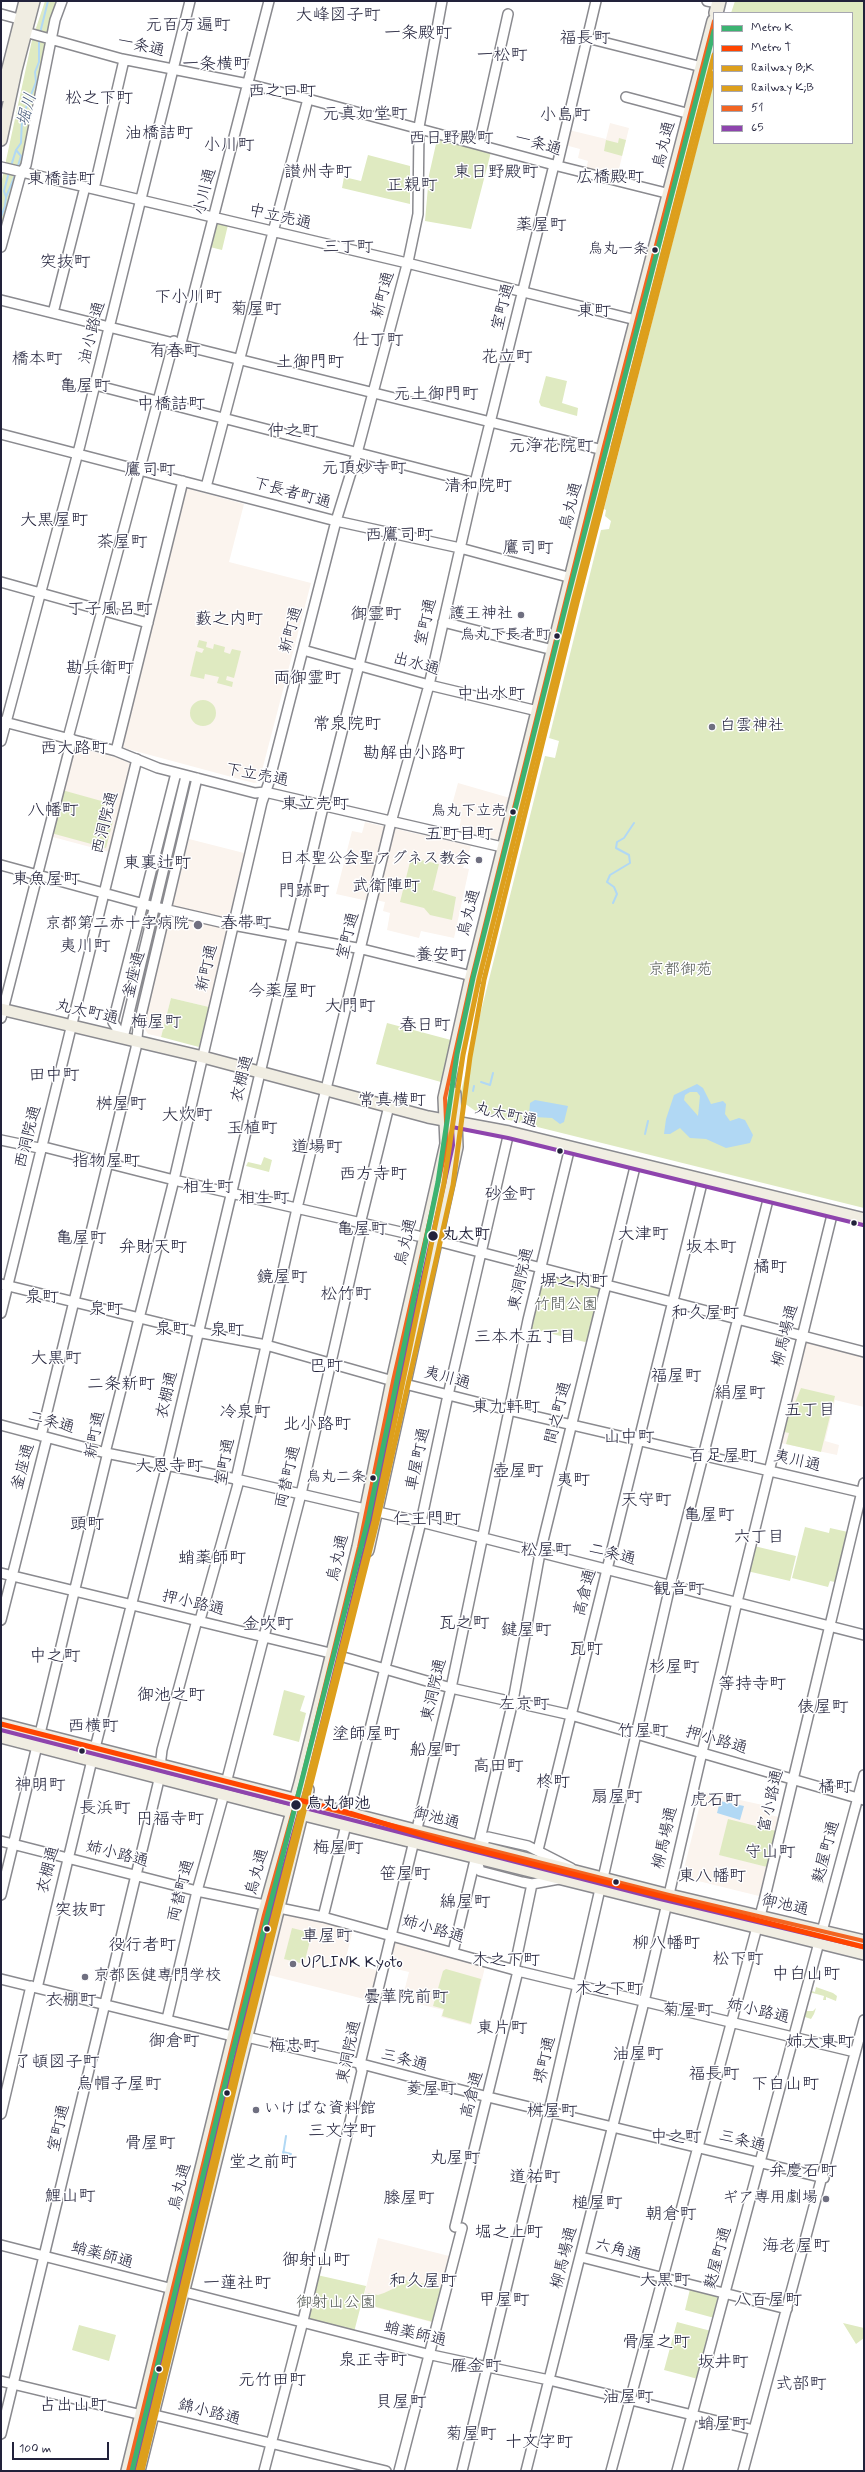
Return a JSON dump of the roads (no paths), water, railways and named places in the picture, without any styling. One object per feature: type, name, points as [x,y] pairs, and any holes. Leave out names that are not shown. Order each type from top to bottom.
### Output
[{"type":"highway","name":"烏丸通","points":[[128,2471],[147,2414],[272,1906],[338,1655],[372,1511],[398,1382],[430,1239],[450,1120],[445,1098],[507,848],[543,712],[607,451],[706,68],[713,27]]},
{"type":"highway","name":"烏丸通","points":[[641,322],[690,114],[706,68],[713,54]]},
{"type":"highway","name":"烏丸通","points":[[543,712],[553,650],[576,579]]},
{"type":"highway","name":"烏丸通","points":[[138,2471],[147,2414]]},
{"type":"main road","points":[[1,96],[19,19],[25,1]]},
{"type":"main road","points":[[1,140],[29,33],[34,1]]},
{"type":"main road","name":"丸太町通","points":[[2,1012],[137,1041],[328,1089],[389,1106],[509,1132],[864,1219]]},
{"type":"main road","name":"御池通","points":[[1,1724],[226,1783],[346,1825],[666,1906],[864,1954]]},
{"type":"main road","name":"御池通","points":[[1,1737],[224,1794],[298,1808],[348,1814],[417,1830],[669,1895],[864,1941]]},
{"type":"street","points":[[1,248],[21,171],[49,38],[62,1]]},
{"type":"street","name":"油小路通","points":[[1,741],[4,722],[41,593],[78,453],[190,1]]},
{"type":"street","name":"小川通","points":[[2,1012],[70,739],[142,469],[158,401],[178,342],[215,219],[269,1]]},
{"type":"street","name":"室町通","points":[[1,2434],[159,1777],[160,1765],[199,1620],[238,1484],[236,1479],[298,1208],[362,950],[392,821],[429,684],[475,483],[556,166],[596,1]]},
{"type":"street","name":"新町通","points":[[1,1895],[39,1733],[108,1456],[106,1452],[174,1180],[266,792],[336,521],[357,453],[407,263],[418,214],[419,127],[443,3]]},
{"type":"street","points":[[1,14],[19,19]]},
{"type":"street","points":[[479,144],[508,14]]},
{"type":"street","name":"一条通","points":[[29,33],[124,60],[248,84],[308,99],[419,127],[556,166],[670,194]]},
{"type":"street","points":[[587,38],[706,68]]},
{"type":"street","points":[[53,313],[124,60]]},
{"type":"street","points":[[626,97],[690,114]]},
{"type":"street","points":[[206,487],[308,99]]},
{"type":"street","name":"中立売通","points":[[3,167],[215,219],[407,263],[641,322]]},
{"type":"street","points":[[1,300],[178,342],[373,393],[607,451]]},
{"type":"street","points":[[95,385],[475,483]]},
{"type":"street","name":"下長者町通","points":[[1,434],[142,469],[336,521],[392,535],[460,548],[576,579]]},
{"type":"street","points":[[116,751],[183,481]]},
{"type":"street","name":"衣棚通","points":[[95,1748],[167,1465],[197,1332],[261,1072],[292,936],[392,535]]},
{"type":"street","points":[[1,582],[148,623]]},
{"type":"street","points":[[443,622],[553,650]]},
{"type":"street","name":"出水通","points":[[303,650],[429,684],[543,712]]},
{"type":"street","name":"下立売通","points":[[4,722],[116,751],[186,776],[255,793],[266,792],[325,805],[507,848]]},
{"type":"street","name":"西洞院通","points":[[1,1313],[4,1285],[42,1148],[137,759]]},
{"type":"street","name":"釜座通","points":[[123,1038],[113,1022],[176,773]]},
{"type":"street","name":"釜座通","points":[[123,1038],[186,776]]},
{"type":"street","name":"釜座通","points":[[1,1620],[74,1302],[137,1041],[138,1028],[146,992],[198,778]]},
{"type":"street","points":[[1,865],[154,907],[233,926],[362,950],[476,977]]},
{"type":"street","points":[[135,988],[146,992]]},
{"type":"street","name":"両替町通","points":[[226,1783],[301,1494],[361,1223],[389,1106]]},
{"type":"street","name":"車屋町通","points":[[348,1814],[421,1522],[480,1253],[509,1132]]},
{"type":"street","points":[[1,1140],[108,1163],[174,1180],[430,1239],[480,1253],[540,1266],[672,1303],[864,1352]]},
{"type":"street","name":"東洞院通","points":[[264,2471],[302,2322],[362,2071],[360,2064],[393,1934],[451,1688],[483,1538],[508,1410],[540,1266],[570,1147]]},
{"type":"street","name":"間之町通","points":[[453,1952],[513,1701],[540,1553],[636,1163]]},
{"type":"street","name":"高倉通","points":[[538,1850],[703,1180]]},
{"type":"street","points":[[603,1878],[670,1586],[769,1196]]},
{"type":"street","name":"柳馬場通","points":[[526,2471],[614,2127],[768,1470],[833,1211]]},
{"type":"street","name":"夷川通","points":[[4,1285],[197,1332],[266,1345],[398,1382],[508,1410],[863,1493]]},
{"type":"street","name":"二条通","points":[[1,1425],[106,1452],[236,1479],[421,1522],[864,1635]]},
{"type":"street","name":"富小路通","points":[[611,2471],[697,2146],[760,1916],[828,1625],[863,1493],[864,1483]]},
{"type":"street","name":"押小路通","points":[[1,1573],[265,1636],[338,1655],[385,1670],[451,1688],[571,1715],[793,1778],[861,1799]]},
{"type":"street","name":"衣棚通","points":[[1,2114],[92,1760]]},
{"type":"street","name":"麩屋町通","points":[[677,2471],[818,1943],[861,1799],[864,1775]]},
{"type":"street","name":"両替町通","points":[[167,2019],[197,1891],[224,1794]]},
{"type":"street","points":[[323,1917],[346,1825]]},
{"type":"street","points":[[478,1846],[488,1837],[538,1850],[577,1871]]},
{"type":"street","name":"姉小路通","points":[[1,1841],[197,1891],[323,1917],[393,1934],[516,1970],[578,1986],[731,2021],[855,2052]]},
{"type":"street","points":[[476,1857],[480,1871],[532,1884],[561,1879]]},
{"type":"street","name":"高倉通","points":[[399,2471],[430,2355],[516,1970],[532,1884]]},
{"type":"street","name":"堺町通","points":[[462,2471],[549,2111],[600,1889]]},
{"type":"street","name":"三条通","points":[[1,1979],[360,2064],[488,2097],[697,2146],[824,2178]]},
{"type":"street","points":[[743,2471],[824,2178],[864,2020]]},
{"type":"street","name":"蛸薬師通","points":[[1,2246],[430,2355],[549,2380],[754,2430]]},
{"type":"street","name":"六角通","points":[[581,2257],[787,2309]]},
{"type":"street","name":"錦小路通","points":[[1,2380],[386,2471]]},
{"type":"water","points":[[697,1084],[703,1088],[711,1104],[723,1101],[726,1104],[725,1114],[730,1121],[739,1118],[745,1120],[753,1135],[750,1143],[726,1148],[706,1139],[690,1138],[680,1128],[670,1134],[664,1134],[666,1119],[674,1095]],"holes":[[[690,1092],[697,1092],[700,1096],[698,1116],[684,1100],[685,1095]]]},
{"type":"water","points":[[535,1100],[568,1106],[564,1122],[560,1124],[552,1118],[534,1117],[529,1115],[530,1103]]},
{"type":"water","points":[[720,1801],[744,1806],[740,1820],[717,1813]]},
{"type":"waterway","name":"堀川","points":[[40,33],[48,1]]},
{"type":"waterway","name":"堀川","points":[[11,166],[16,150],[21,143],[22,118],[36,82],[35,72],[39,62],[39,39]]},
{"type":"waterway","points":[[16,150],[21,156],[17,169]]},
{"type":"waterway","name":"堀川","points":[[1,217],[5,206],[6,197],[4,191],[9,172]]},
{"type":"waterway","points":[[6,197],[16,173]]},
{"type":"waterway","points":[[613,903],[617,894],[614,887],[607,882],[610,875],[630,863],[629,855],[616,848],[617,842],[624,838],[634,823]]},
{"type":"waterway","points":[[481,1082],[490,1085],[493,1073]]},
{"type":"waterway","points":[[473,1091],[474,1086]]},
{"type":"waterway","points":[[645,1134],[648,1121]]},
{"type":"waterway","points":[[286,2136],[283,2155],[290,2155]]},
{"type":"waterway","points":[[283,2152],[291,2154]]},
{"type":"metro line","name":"K","points":[[132,2471],[231,2059],[368,1520],[438,1182],[457,1054],[473,978],[567,601],[713,35]]},
{"type":"metro line","name":"T","points":[[1,1724],[346,1812],[445,1842],[864,1947]]},
{"type":"rail line","name":"B;K","points":[[138,2471],[237,2060],[374,1521],[444,1183],[463,1055],[479,979],[573,602],[713,59]]},
{"type":"rail line","name":"K;B","points":[[142,2471],[241,2061],[377,1522],[453,1185],[470,1057],[484,980],[577,603],[713,77]]},
{"type":"place","name":"烏丸一条","points":[[655,250]]},
{"type":"place","name":"護王神社","points":[[521,615]]},
{"type":"place","name":"烏丸下長者町","points":[[557,636]]},
{"type":"place","name":"白雲神社","points":[[712,727]]},
{"type":"place","name":"烏丸下立売","points":[[513,812]]},
{"type":"place","name":"日本聖公会聖アグネス教会","points":[[479,860]]},
{"type":"place","name":"京都第二赤十字病院","points":[[198,925]]},
{"type":"place","name":"丸太町","points":[[433,1236]]},
{"type":"place","name":"烏丸二条","points":[[373,1478]]},
{"type":"place","name":"烏丸御池","points":[[296,1805]]},
{"type":"place","name":"UPLINK Kyoto","points":[[293,1964]]},
{"type":"place","name":"京都医健専門学校","points":[[85,1977]]},
{"type":"place","name":"いけばな資料館","points":[[256,2110]]},
{"type":"place","name":"ギア専用劇場","points":[[826,2199]]},
{"type":"district","name":"大峰図子町","points":[[338,16]]},
{"type":"district","name":"元百万遍町","points":[[188,26]]},
{"type":"district","name":"一条殿町","points":[[418,34]]},
{"type":"district","name":"福長町","points":[[585,39]]},
{"type":"district","name":"一松町","points":[[502,56]]},
{"type":"district","name":"一条横町","points":[[216,65]]},
{"type":"district","name":"西之口町","points":[[282,92]]},
{"type":"district","name":"松之下町","points":[[99,99]]},
{"type":"district","name":"元真如堂町","points":[[365,115]]},
{"type":"district","name":"小島町","points":[[565,116]]},
{"type":"district","name":"油橋詰町","points":[[159,134]]},
{"type":"district","name":"西日野殿町","points":[[451,139]]},
{"type":"district","name":"小川町","points":[[229,146]]},
{"type":"district","name":"讃州寺町","points":[[318,173]]},
{"type":"district","name":"東日野殿町","points":[[496,173]]},
{"type":"district","name":"広橋殿町","points":[[610,178]]},
{"type":"district","name":"東橋詰町","points":[[61,180]]},
{"type":"district","name":"正親町","points":[[412,186]]},
{"type":"district","name":"薬屋町","points":[[541,226]]},
{"type":"district","name":"三丁町","points":[[348,248]]},
{"type":"district","name":"突抜町","points":[[65,263]]},
{"type":"district","name":"下小川町","points":[[188,298]]},
{"type":"district","name":"菊屋町","points":[[256,310]]},
{"type":"district","name":"東町","points":[[594,312]]},
{"type":"district","name":"仕丁町","points":[[378,341]]},
{"type":"district","name":"有春町","points":[[175,352]]},
{"type":"district","name":"花立町","points":[[507,358]]},
{"type":"district","name":"橋本町","points":[[37,360]]},
{"type":"district","name":"土御門町","points":[[310,363]]},
{"type":"district","name":"亀屋町","points":[[85,387]]},
{"type":"district","name":"元土御門町","points":[[436,395]]},
{"type":"district","name":"中橋詰町","points":[[171,405]]},
{"type":"district","name":"仲之町","points":[[293,432]]},
{"type":"district","name":"元浄花院町","points":[[551,447]]},
{"type":"district","name":"元頂妙寺町","points":[[364,469]]},
{"type":"district","name":"鷹司町","points":[[150,471]]},
{"type":"district","name":"清和院町","points":[[478,487]]},
{"type":"district","name":"大黒屋町","points":[[54,521]]},
{"type":"district","name":"西鷹司町","points":[[399,536]]},
{"type":"district","name":"茶屋町","points":[[122,543]]},
{"type":"district","name":"鷹司町","points":[[528,549]]},
{"type":"district","name":"丁子風呂町","points":[[110,610]]},
{"type":"district","name":"御霊町","points":[[376,615]]},
{"type":"district","name":"藪之内町","points":[[229,620]]},
{"type":"district","name":"勘兵衛町","points":[[100,669]]},
{"type":"district","name":"両御霊町","points":[[307,679]]},
{"type":"district","name":"中出水町","points":[[491,695]]},
{"type":"district","name":"常泉院町","points":[[347,725]]},
{"type":"district","name":"西大路町","points":[[74,749]]},
{"type":"district","name":"勘解由小路町","points":[[414,754]]},
{"type":"district","name":"東立売町","points":[[315,805]]},
{"type":"district","name":"八幡町","points":[[53,811]]},
{"type":"district","name":"五町目町","points":[[459,835]]},
{"type":"district","name":"東裏辻町","points":[[157,864]]},
{"type":"district","name":"東魚屋町","points":[[46,880]]},
{"type":"district","name":"武衛陣町","points":[[386,887]]},
{"type":"district","name":"門跡町","points":[[304,892]]},
{"type":"district","name":"春帯町","points":[[246,924]]},
{"type":"district","name":"夷川町","points":[[85,947]]},
{"type":"district","name":"養安町","points":[[441,956]]},
{"type":"district","name":"今薬屋町","points":[[282,992]]},
{"type":"district","name":"大門町","points":[[350,1007]]},
{"type":"district","name":"梅屋町","points":[[156,1023]]},
{"type":"district","name":"春日町","points":[[425,1026]]},
{"type":"district","name":"田中町","points":[[54,1076]]},
{"type":"district","name":"常真横町","points":[[392,1101]]},
{"type":"district","name":"桝屋町","points":[[121,1105]]},
{"type":"district","name":"大炊町","points":[[187,1116]]},
{"type":"district","name":"玉植町","points":[[252,1129]]},
{"type":"district","name":"道場町","points":[[317,1148]]},
{"type":"district","name":"指物屋町","points":[[106,1162]]},
{"type":"district","name":"西方寺町","points":[[373,1175]]},
{"type":"district","name":"相生町","points":[[208,1188]]},
{"type":"district","name":"砂金町","points":[[510,1195]]},
{"type":"district","name":"相生町","points":[[264,1199]]},
{"type":"district","name":"亀屋町","points":[[362,1230]]},
{"type":"district","name":"大津町","points":[[643,1235]]},
{"type":"district","name":"亀屋町","points":[[81,1239]]},
{"type":"district","name":"弁財天町","points":[[153,1248]]},
{"type":"district","name":"坂本町","points":[[711,1248]]},
{"type":"district","name":"橘町","points":[[770,1268]]},
{"type":"district","name":"鏡屋町","points":[[282,1278]]},
{"type":"district","name":"塀之内町","points":[[574,1282]]},
{"type":"district","name":"松竹町","points":[[346,1295]]},
{"type":"district","name":"泉町","points":[[42,1298]]},
{"type":"district","name":"泉町","points":[[106,1310]]},
{"type":"district","name":"和久屋町","points":[[705,1314]]},
{"type":"district","name":"泉町","points":[[172,1330]]},
{"type":"district","name":"泉町","points":[[227,1331]]},
{"type":"district","name":"三本木五丁目","points":[[525,1338]]},
{"type":"district","name":"大黒町","points":[[56,1359]]},
{"type":"district","name":"巴町","points":[[326,1367]]},
{"type":"district","name":"福屋町","points":[[676,1377]]},
{"type":"district","name":"二条新町","points":[[121,1385]]},
{"type":"district","name":"絹屋町","points":[[740,1394]]},
{"type":"district","name":"東九軒町","points":[[506,1408]]},
{"type":"district","name":"五丁目","points":[[810,1411]]},
{"type":"district","name":"冷泉町","points":[[245,1413]]},
{"type":"district","name":"北小路町","points":[[317,1425]]},
{"type":"district","name":"山中町","points":[[629,1438]]},
{"type":"district","name":"百足屋町","points":[[723,1457]]},
{"type":"district","name":"大恩寺町","points":[[169,1467]]},
{"type":"district","name":"壺屋町","points":[[518,1472]]},
{"type":"district","name":"夷町","points":[[573,1481]]},
{"type":"district","name":"天守町","points":[[646,1501]]},
{"type":"district","name":"亀屋町","points":[[709,1516]]},
{"type":"district","name":"仁王門町","points":[[427,1520]]},
{"type":"district","name":"頭町","points":[[87,1525]]},
{"type":"district","name":"六丁目","points":[[759,1538]]},
{"type":"district","name":"松屋町","points":[[546,1551]]},
{"type":"district","name":"蛸薬師町","points":[[212,1559]]},
{"type":"district","name":"観音町","points":[[679,1590]]},
{"type":"district","name":"瓦之町","points":[[464,1624]]},
{"type":"district","name":"金吹町","points":[[268,1625]]},
{"type":"district","name":"鍵屋町","points":[[526,1631]]},
{"type":"district","name":"瓦町","points":[[586,1650]]},
{"type":"district","name":"中之町","points":[[55,1657]]},
{"type":"district","name":"杉屋町","points":[[674,1668]]},
{"type":"district","name":"等持寺町","points":[[752,1685]]},
{"type":"district","name":"御池之町","points":[[171,1696]]},
{"type":"district","name":"左京町","points":[[524,1705]]},
{"type":"district","name":"俵屋町","points":[[823,1708]]},
{"type":"district","name":"西横町","points":[[93,1727]]},
{"type":"district","name":"竹屋町","points":[[643,1732]]},
{"type":"district","name":"塗師屋町","points":[[366,1735]]},
{"type":"district","name":"船屋町","points":[[435,1751]]},
{"type":"district","name":"高田町","points":[[498,1767]]},
{"type":"district","name":"柊町","points":[[553,1783]]},
{"type":"district","name":"神明町","points":[[40,1786]]},
{"type":"district","name":"橘町","points":[[835,1788]]},
{"type":"district","name":"扇屋町","points":[[617,1798]]},
{"type":"district","name":"虎石町","points":[[716,1801]]},
{"type":"district","name":"長浜町","points":[[105,1809]]},
{"type":"district","name":"円福寺町","points":[[170,1820]]},
{"type":"district","name":"梅屋町","points":[[338,1849]]},
{"type":"district","name":"守山町","points":[[770,1853]]},
{"type":"district","name":"笹屋町","points":[[405,1875]]},
{"type":"district","name":"東八幡町","points":[[712,1877]]},
{"type":"district","name":"綿屋町","points":[[465,1903]]},
{"type":"district","name":"突抜町","points":[[80,1911]]},
{"type":"district","name":"車屋町","points":[[327,1937]]},
{"type":"district","name":"柳八幡町","points":[[666,1944]]},
{"type":"district","name":"役行者町","points":[[142,1946]]},
{"type":"district","name":"松下町","points":[[738,1960]]},
{"type":"district","name":"木之下町","points":[[506,1961]]},
{"type":"district","name":"中白山町","points":[[806,1975]]},
{"type":"district","name":"木之下町","points":[[609,1990]]},
{"type":"district","name":"曇華院前町","points":[[406,1998]]},
{"type":"district","name":"衣棚町","points":[[71,2001]]},
{"type":"district","name":"菊屋町","points":[[688,2011]]},
{"type":"district","name":"東片町","points":[[502,2029]]},
{"type":"district","name":"御倉町","points":[[174,2042]]},
{"type":"district","name":"姉大東町","points":[[820,2043]]},
{"type":"district","name":"梅忠町","points":[[294,2047]]},
{"type":"district","name":"油屋町","points":[[638,2055]]},
{"type":"district","name":"了頓図子町","points":[[57,2063]]},
{"type":"district","name":"福長町","points":[[714,2075]]},
{"type":"district","name":"烏帽子屋町","points":[[119,2085]]},
{"type":"district","name":"下白山町","points":[[785,2085]]},
{"type":"district","name":"菱屋町","points":[[431,2090]]},
{"type":"district","name":"桝屋町","points":[[552,2112]]},
{"type":"district","name":"三文字町","points":[[342,2132]]},
{"type":"district","name":"中之町","points":[[676,2138]]},
{"type":"district","name":"骨屋町","points":[[150,2144]]},
{"type":"district","name":"丸屋町","points":[[455,2159]]},
{"type":"district","name":"堂之前町","points":[[263,2163]]},
{"type":"district","name":"弁慶石町","points":[[803,2172]]},
{"type":"district","name":"道祐町","points":[[535,2178]]},
{"type":"district","name":"鯉山町","points":[[70,2197]]},
{"type":"district","name":"滕屋町","points":[[409,2199]]},
{"type":"district","name":"槌屋町","points":[[597,2204]]},
{"type":"district","name":"朝倉町","points":[[671,2215]]},
{"type":"district","name":"堀之上町","points":[[509,2233]]},
{"type":"district","name":"海老屋町","points":[[796,2247]]},
{"type":"district","name":"御射山町","points":[[316,2261]]},
{"type":"district","name":"大黒町","points":[[665,2281]]},
{"type":"district","name":"和久屋町","points":[[423,2282]]},
{"type":"district","name":"一蓮社町","points":[[237,2284]]},
{"type":"district","name":"甲屋町","points":[[504,2301]]},
{"type":"district","name":"八百屋町","points":[[768,2301]]},
{"type":"district","name":"骨屋之町","points":[[656,2343]]},
{"type":"district","name":"泉正寺町","points":[[373,2361]]},
{"type":"district","name":"坂井町","points":[[723,2363]]},
{"type":"district","name":"雁金町","points":[[476,2367]]},
{"type":"district","name":"元竹田町","points":[[272,2381]]},
{"type":"district","name":"式部町","points":[[801,2385]]},
{"type":"district","name":"油屋町","points":[[628,2398]]},
{"type":"district","name":"貝屋町","points":[[401,2403]]},
{"type":"district","name":"占出山町","points":[[73,2406]]},
{"type":"district","name":"蛸屋町","points":[[723,2425]]},
{"type":"district","name":"菊屋町","points":[[471,2435]]},
{"type":"district","name":"十文字町","points":[[539,2443]]},
{"type":"park label","name":"京都御苑","points":[[680,971]]},
{"type":"park label","name":"竹間公園","points":[[566,1306]]},
{"type":"park label","name":"御射山公園","points":[[336,2304]]}]
